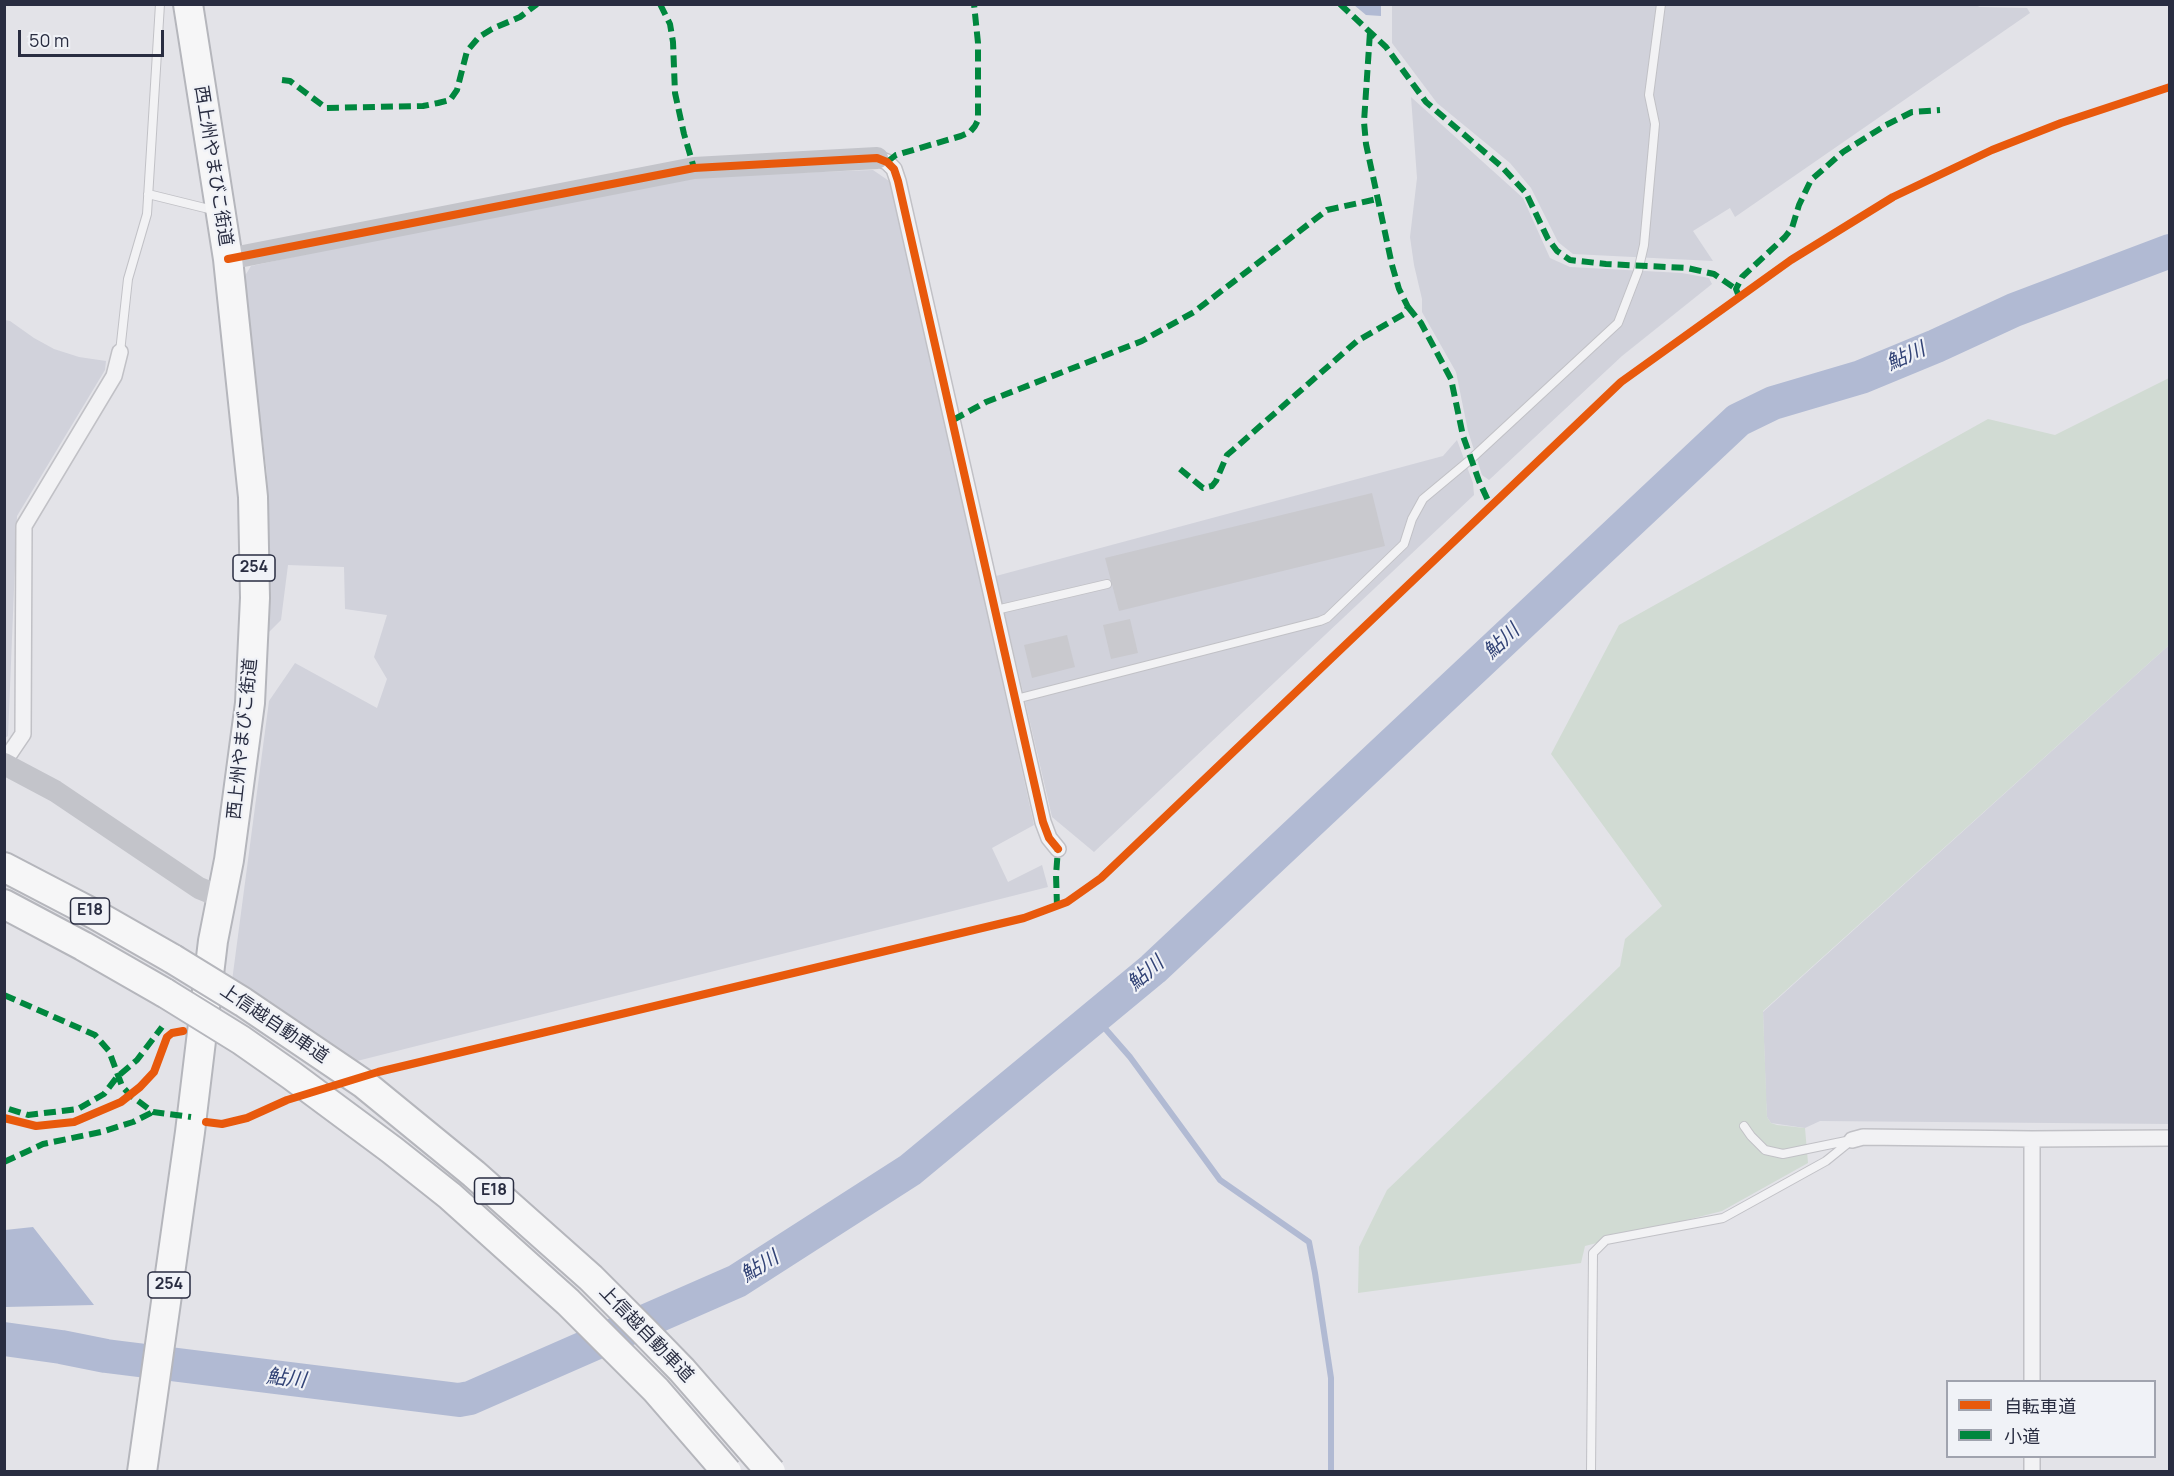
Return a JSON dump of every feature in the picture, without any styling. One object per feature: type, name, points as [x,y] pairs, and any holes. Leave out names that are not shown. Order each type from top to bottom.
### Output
[{"type":"highway","name":"西上州やまびこ街道","points":[[142,1472],[190,1132],[200,1039],[221,897],[229,860],[250,703],[255,598],[253,496],[228,259],[188,4]]},
{"type":"highway","name":"上信越自動車道","points":[[4,867],[96,915],[173,959],[243,1002],[364,1084],[474,1174],[556,1246],[643,1329],[771,1472]]},
{"type":"highway","name":"上信越自動車道","points":[[4,904],[165,993],[241,1040],[392,1150],[450,1196],[576,1311],[656,1390],[727,1472]]},
{"type":"street","points":[[228,259],[694,168],[877,158],[887,162],[894,170],[898,181],[1043,822],[1058,849]]},
{"type":"street","points":[[120,352],[114,376],[24,525],[23,735],[4,763],[55,791],[199,888],[221,897]]},
{"type":"street","points":[[1852,1140],[1863,1137],[2169,1138]]},
{"type":"street","points":[[2032,1139],[2032,1380]]},
{"type":"lane","points":[[120,352],[128,279],[147,214],[160,4]]},
{"type":"lane","points":[[1016,699],[1327,618],[1404,544],[1423,499],[1471,459],[1618,323],[1638,272],[1644,245],[1655,123],[1649,95],[1661,4]]},
{"type":"lane","points":[[148,194],[221,211]]},
{"type":"lane","points":[[996,610],[1107,584]]},
{"type":"lane","points":[[1744,1126],[1765,1150],[1783,1154],[1852,1140]]},
{"type":"lane","points":[[1591,1472],[1593,1253],[1606,1240],[1723,1218],[1826,1161],[1852,1140]]},
{"type":"shaded area","points":[[1392,4],[1973,4],[1980,7],[2027,8],[2030,13],[1735,217],[1730,208],[1693,231],[1713,261],[1573,254],[1558,242],[1531,188],[1510,163],[1437,103],[1392,43]]},
{"type":"shaded area","points":[[1411,97],[1523,198],[1550,258],[1570,267],[1682,273],[1709,278],[1712,284],[1622,356],[1489,480],[1482,475],[1468,431],[1456,372],[1422,312],[1422,299],[1410,237],[1417,178]]},
{"type":"shaded area","points":[[873,170],[892,183],[1034,825],[992,848],[1008,882],[1042,865],[1048,887],[353,1062],[232,981],[269,701],[295,663],[377,708],[387,679],[374,657],[387,615],[345,609],[344,567],[288,565],[281,620],[269,632],[267,474],[243,279],[251,266],[455,222],[708,176]]},
{"type":"shaded area","points":[[5,320],[54,349],[79,357],[106,361],[105,370],[17,516],[8,736],[5,738]]},
{"type":"shaded area","points":[[2169,378],[2169,645],[1763,1011],[1767,1117],[1771,1123],[1777,1125],[1805,1128],[1808,1163],[1722,1211],[1585,1246],[1581,1263],[1358,1293],[1359,1247],[1387,1190],[1620,966],[1625,939],[1662,906],[1551,754],[1619,625],[1988,419],[2055,435]]},
{"type":"shaded area","points":[[1457,440],[1473,483],[1474,495],[1094,852],[1052,817],[996,576],[1443,456]]},
{"type":"shaded area","points":[[2169,645],[2169,1124],[1820,1121],[1805,1128],[1771,1123],[1767,1117],[1763,1012]]},
{"type":"water","points":[[1354,5],[1381,5],[1381,16],[1366,15]]},
{"type":"water","points":[[33,1227],[94,1305],[5,1307],[5,1230]]},
{"type":"building","points":[[1372,493],[1385,546],[1119,611],[1105,558]]},
{"type":"building","points":[[1130,619],[1138,653],[1111,659],[1103,625]]},
{"type":"building","points":[[1067,635],[1075,667],[1032,678],[1024,645]]},
{"type":"waterway","name":"鮎川","points":[[4,1339],[106,1356],[459,1400],[470,1398],[737,1281],[910,1170],[1153,969],[1738,420],[1773,403],[1861,377],[2014,310],[2170,251]]},
{"type":"waterway","points":[[1095,1017],[1130,1057],[1220,1180],[1309,1242],[1331,1378],[1331,1472]]},
{"type":"marked path","points":[[282,80],[290,81],[326,108],[423,106],[450,100],[457,90],[467,51],[479,37],[520,17],[537,4]]},
{"type":"marked path","points":[[660,4],[670,24],[675,93],[694,168]]},
{"type":"marked path","points":[[887,162],[896,155],[961,136],[970,132],[975,126],[978,120],[978,43],[974,4]]},
{"type":"marked path","points":[[1340,4],[1386,47],[1426,102],[1502,167],[1526,193],[1548,239],[1557,251],[1570,260],[1687,268],[1714,274],[1736,289]]},
{"type":"marked path","points":[[1180,469],[1203,488],[1212,486],[1227,455],[1357,341],[1404,314],[1408,307],[1399,289],[1392,265],[1366,144],[1364,122],[1370,32]]},
{"type":"marked path","points":[[1738,294],[1736,289],[1742,277],[1792,228],[1799,205],[1811,180],[1843,152],[1886,125],[1912,112],[1940,110]]},
{"type":"marked path","points":[[953,420],[986,402],[1142,341],[1194,312],[1327,210],[1377,199]]},
{"type":"marked path","points":[[1408,307],[1421,323],[1451,379],[1463,436],[1491,507]]},
{"type":"marked path","points":[[1057,906],[1058,849]]},
{"type":"marked path","points":[[4,995],[95,1035],[109,1051],[122,1086],[153,1112],[191,1117]]},
{"type":"marked path","points":[[9,1109],[28,1115],[78,1109],[104,1094],[117,1077],[137,1060],[162,1027]]},
{"type":"marked path","points":[[4,1162],[43,1144],[101,1132],[133,1122],[153,1112]]},
{"type":"cycle path","points":[[206,1122],[222,1124],[247,1118],[287,1100],[378,1072],[1024,918],[1067,902],[1101,878],[1621,382],[1791,260],[1893,197],[1992,150],[2061,123],[2170,87]]},
{"type":"cycle path","points":[[228,259],[694,168],[877,158],[887,162],[894,169],[898,181],[1043,822],[1049,838],[1058,849]]},
{"type":"cycle path","points":[[4,1118],[36,1126],[74,1122],[121,1102],[154,1072],[167,1037],[172,1033],[183,1031]]}]
